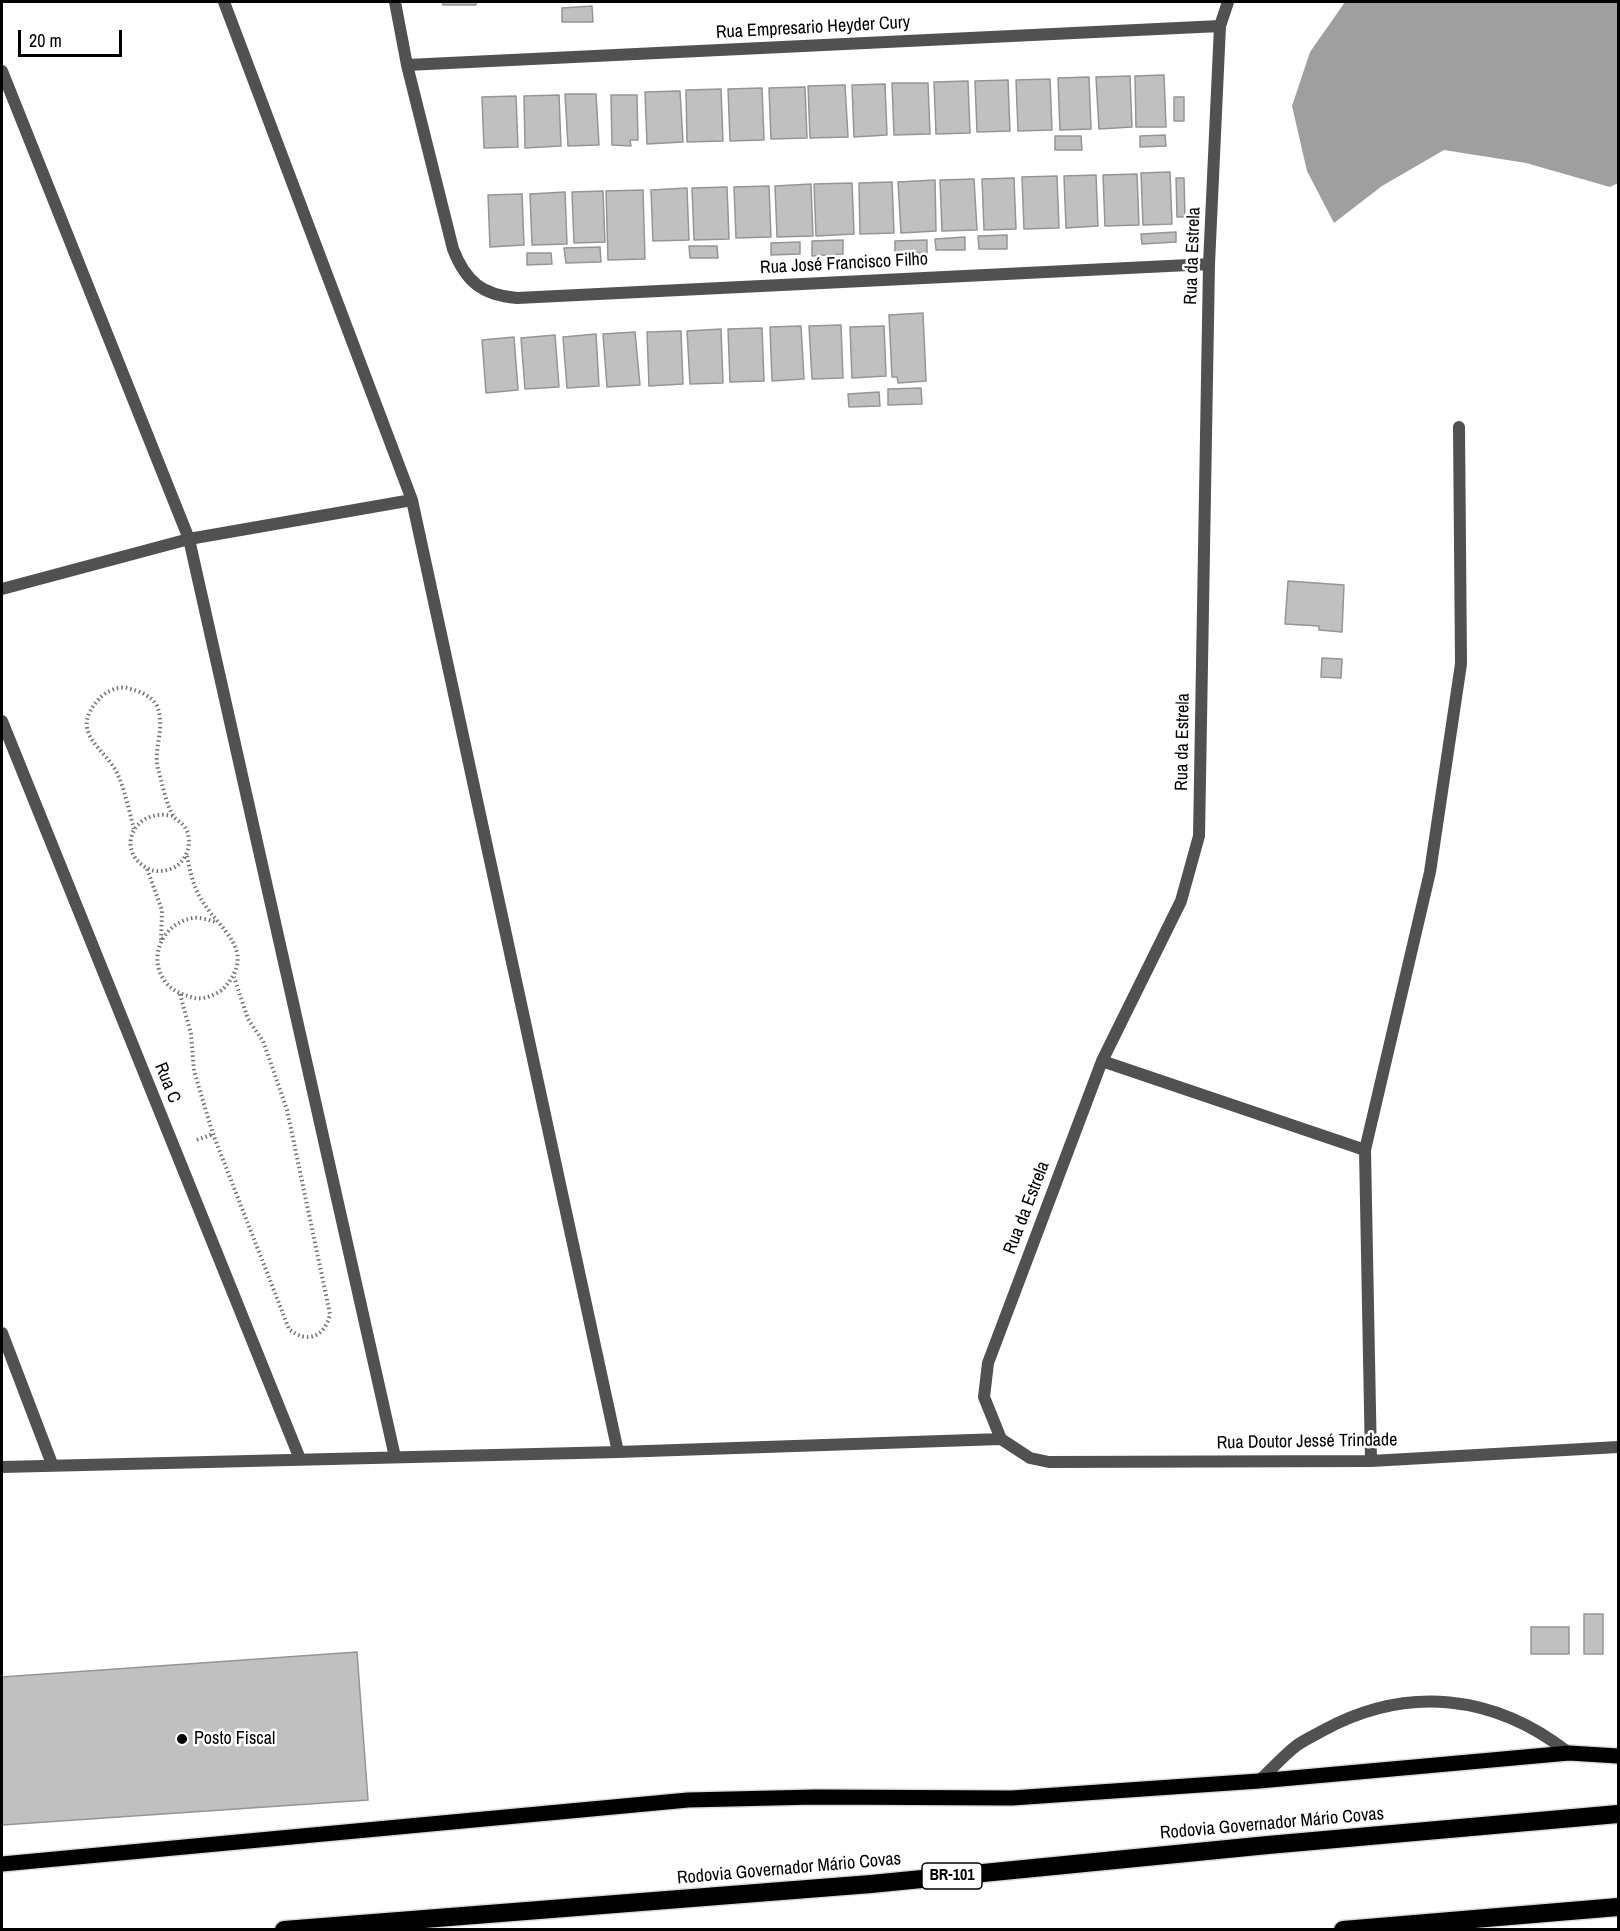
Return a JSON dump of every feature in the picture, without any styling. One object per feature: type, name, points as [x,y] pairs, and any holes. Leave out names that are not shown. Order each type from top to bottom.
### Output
[{"type":"highway","name":"Rodovia Governador Mário Covas","points":[[284,1929],[871,1884],[1618,1814]]},
{"type":"highway","points":[[1343,1929],[1618,1907]]},
{"type":"main road","points":[[2,1864],[688,1800],[816,1797],[1012,1798],[1259,1781],[1569,1753],[1618,1756]]},
{"type":"street","points":[[224,2],[411,500],[618,1452]]},
{"type":"street","points":[[395,2],[407,65]]},
{"type":"street","name":"Rua da Estrela","points":[[1001,1439],[984,1397],[988,1363],[1102,1061],[1181,901],[1199,836],[1209,264],[1220,26],[1227,2]]},
{"type":"street","name":"Rua Empresario Heyder Cury","points":[[407,65],[1220,26]]},
{"type":"street","name":"Rua José Francisco Filho","points":[[407,65],[453,249],[460,267],[482,289],[497,297],[517,298],[1209,264]]},
{"type":"street","points":[[2,71],[189,539],[396,1457]]},
{"type":"street","points":[[1371,1461],[1365,1150],[1430,872],[1461,664],[1459,427]]},
{"type":"street","points":[[2,589],[189,539],[411,500]]},
{"type":"street","name":"Rua C","points":[[2,721],[300,1459]]},
{"type":"street","points":[[1102,1061],[1365,1150]]},
{"type":"street","points":[[2,1333],[52,1464]]},
{"type":"street","points":[[2,1467],[618,1452],[1001,1439]]},
{"type":"street","name":"Rua Doutor Jessé Trindade","points":[[1001,1439],[1030,1458],[1049,1462],[1371,1461],[1618,1446]]},
{"type":"street","points":[[1259,1781],[1297,1745],[1347,1718],[1396,1703],[1448,1701],[1493,1711],[1550,1738],[1569,1753]]},
{"type":"path","points":[[134,829],[116,771],[93,745],[87,727],[91,708],[104,694],[122,687],[141,691],[156,704],[162,723],[158,767],[173,816]]},
{"type":"path","points":[[180,994],[191,1034],[194,1071],[213,1134],[289,1329],[297,1336],[309,1338],[320,1334],[328,1326],[330,1314],[287,1110],[263,1041],[248,1019],[234,976],[238,956],[232,936],[216,922],[191,879],[187,856],[189,841],[185,826],[173,816],[158,813],[144,818],[134,829],[130,844],[136,858],[147,868],[162,872],[176,867],[187,856]]},
{"type":"path","points":[[147,868],[162,910],[161,940],[157,960],[164,980],[180,994],[200,999],[220,992],[234,976]]},
{"type":"path","points":[[161,940],[175,924],[195,917],[216,922]]},
{"type":"shaded area","points":[[1345,2],[1618,2],[1618,183],[1610,187],[1526,163],[1444,150],[1382,186],[1334,223],[1307,171],[1292,106],[1310,52]]},
{"type":"building","points":[[442,2],[476,2],[476,5],[443,5]]},
{"type":"building","points":[[592,6],[593,22],[562,22],[562,8]]},
{"type":"building","points":[[1164,75],[1166,127],[1136,127],[1135,76]]},
{"type":"building","points":[[1130,76],[1132,127],[1099,129],[1096,77]]},
{"type":"building","points":[[1089,77],[1091,129],[1060,130],[1058,78]]},
{"type":"building","points":[[1050,79],[1052,130],[1018,131],[1016,80]]},
{"type":"building","points":[[1008,80],[1010,131],[977,132],[975,81]]},
{"type":"building","points":[[968,81],[970,133],[936,134],[934,82]]},
{"type":"building","points":[[892,83],[928,83],[930,134],[894,135]]},
{"type":"building","points":[[885,84],[887,135],[854,137],[852,85]]},
{"type":"building","points":[[845,85],[848,137],[810,138],[808,86]]},
{"type":"building","points":[[805,87],[807,138],[771,139],[769,88]]},
{"type":"building","points":[[762,88],[764,140],[730,141],[728,89]]},
{"type":"building","points":[[721,89],[723,141],[687,142],[686,90]]},
{"type":"building","points":[[680,91],[683,142],[647,144],[645,92]]},
{"type":"building","points":[[565,94],[596,94],[599,145],[568,146]]},
{"type":"building","points":[[559,95],[561,146],[525,148],[524,96]]},
{"type":"building","points":[[611,95],[637,95],[638,140],[630,140],[631,146],[612,145]]},
{"type":"building","points":[[516,96],[518,147],[484,148],[482,97]]},
{"type":"building","points":[[1174,97],[1184,97],[1184,121],[1174,121]]},
{"type":"building","points":[[1165,135],[1166,146],[1140,147],[1140,136]]},
{"type":"building","points":[[1055,136],[1081,136],[1082,150],[1055,150]]},
{"type":"building","points":[[1170,172],[1172,224],[1143,225],[1141,173]]},
{"type":"building","points":[[1137,174],[1139,225],[1105,226],[1103,175]]},
{"type":"building","points":[[1096,175],[1098,226],[1066,228],[1064,176]]},
{"type":"building","points":[[1057,176],[1059,228],[1024,229],[1022,177]]},
{"type":"building","points":[[1014,178],[1016,229],[984,230],[982,179]]},
{"type":"building","points":[[1176,178],[1184,178],[1185,217],[1177,217]]},
{"type":"building","points":[[974,179],[977,230],[942,231],[940,180]]},
{"type":"building","points":[[935,180],[936,231],[901,233],[898,182]]},
{"type":"building","points":[[892,182],[894,233],[860,234],[859,183]]},
{"type":"building","points":[[852,183],[854,234],[816,236],[814,184]]},
{"type":"building","points":[[811,184],[813,236],[777,237],[775,186]]},
{"type":"building","points":[[769,186],[771,237],[736,238],[734,187]]},
{"type":"building","points":[[727,187],[729,239],[694,240],[692,188]]},
{"type":"building","points":[[687,188],[689,240],[653,241],[651,190]]},
{"type":"building","points":[[643,190],[645,259],[608,260],[606,191]]},
{"type":"building","points":[[603,191],[605,242],[574,243],[572,192]]},
{"type":"building","points":[[565,192],[567,244],[532,245],[530,194]]},
{"type":"building","points":[[522,194],[524,245],[490,247],[488,195]]},
{"type":"building","points":[[1176,232],[1176,242],[1142,244],[1141,234]]},
{"type":"building","points":[[1007,235],[1007,249],[979,249],[978,236]]},
{"type":"building","points":[[965,237],[965,250],[936,250],[935,239]]},
{"type":"building","points":[[843,240],[843,254],[812,256],[812,241]]},
{"type":"building","points":[[927,240],[927,253],[895,253],[895,241]]},
{"type":"building","points":[[800,242],[800,254],[771,255],[771,243]]},
{"type":"building","points":[[689,246],[717,246],[718,258],[690,258]]},
{"type":"building","points":[[600,247],[601,262],[566,263],[564,248]]},
{"type":"building","points":[[527,253],[551,253],[552,264],[527,265]]},
{"type":"building","points":[[923,313],[926,381],[898,383],[897,377],[892,377],[889,315]]},
{"type":"building","points":[[841,325],[843,378],[812,379],[809,326]]},
{"type":"building","points":[[801,326],[804,379],[772,381],[770,327]]},
{"type":"building","points":[[884,326],[886,376],[852,378],[850,327]]},
{"type":"building","points":[[762,328],[764,381],[730,382],[728,329]]},
{"type":"building","points":[[721,329],[723,383],[690,384],[687,331]]},
{"type":"building","points":[[681,331],[683,384],[649,386],[647,332]]},
{"type":"building","points":[[635,332],[640,385],[607,387],[603,334]]},
{"type":"building","points":[[596,334],[599,386],[567,388],[563,337]]},
{"type":"building","points":[[555,335],[559,387],[525,389],[521,338]]},
{"type":"building","points":[[514,337],[518,390],[486,393],[482,340]]},
{"type":"building","points":[[921,388],[922,404],[888,405],[888,389]]},
{"type":"building","points":[[879,392],[880,406],[849,407],[848,394]]},
{"type":"building","points":[[1288,581],[1344,585],[1342,632],[1319,630],[1319,626],[1285,624]]},
{"type":"building","points":[[1322,658],[1342,659],[1341,678],[1321,677]]},
{"type":"building","points":[[1584,1614],[1603,1614],[1603,1654],[1584,1654]]},
{"type":"building","points":[[1531,1627],[1569,1627],[1569,1654],[1531,1654]]},
{"type":"building","name":"Posto Fiscal","points":[[357,1652],[368,1800],[2,1825],[2,1677]]},
{"type":"place","name":"Posto Fiscal","points":[[182,1739]]}]
